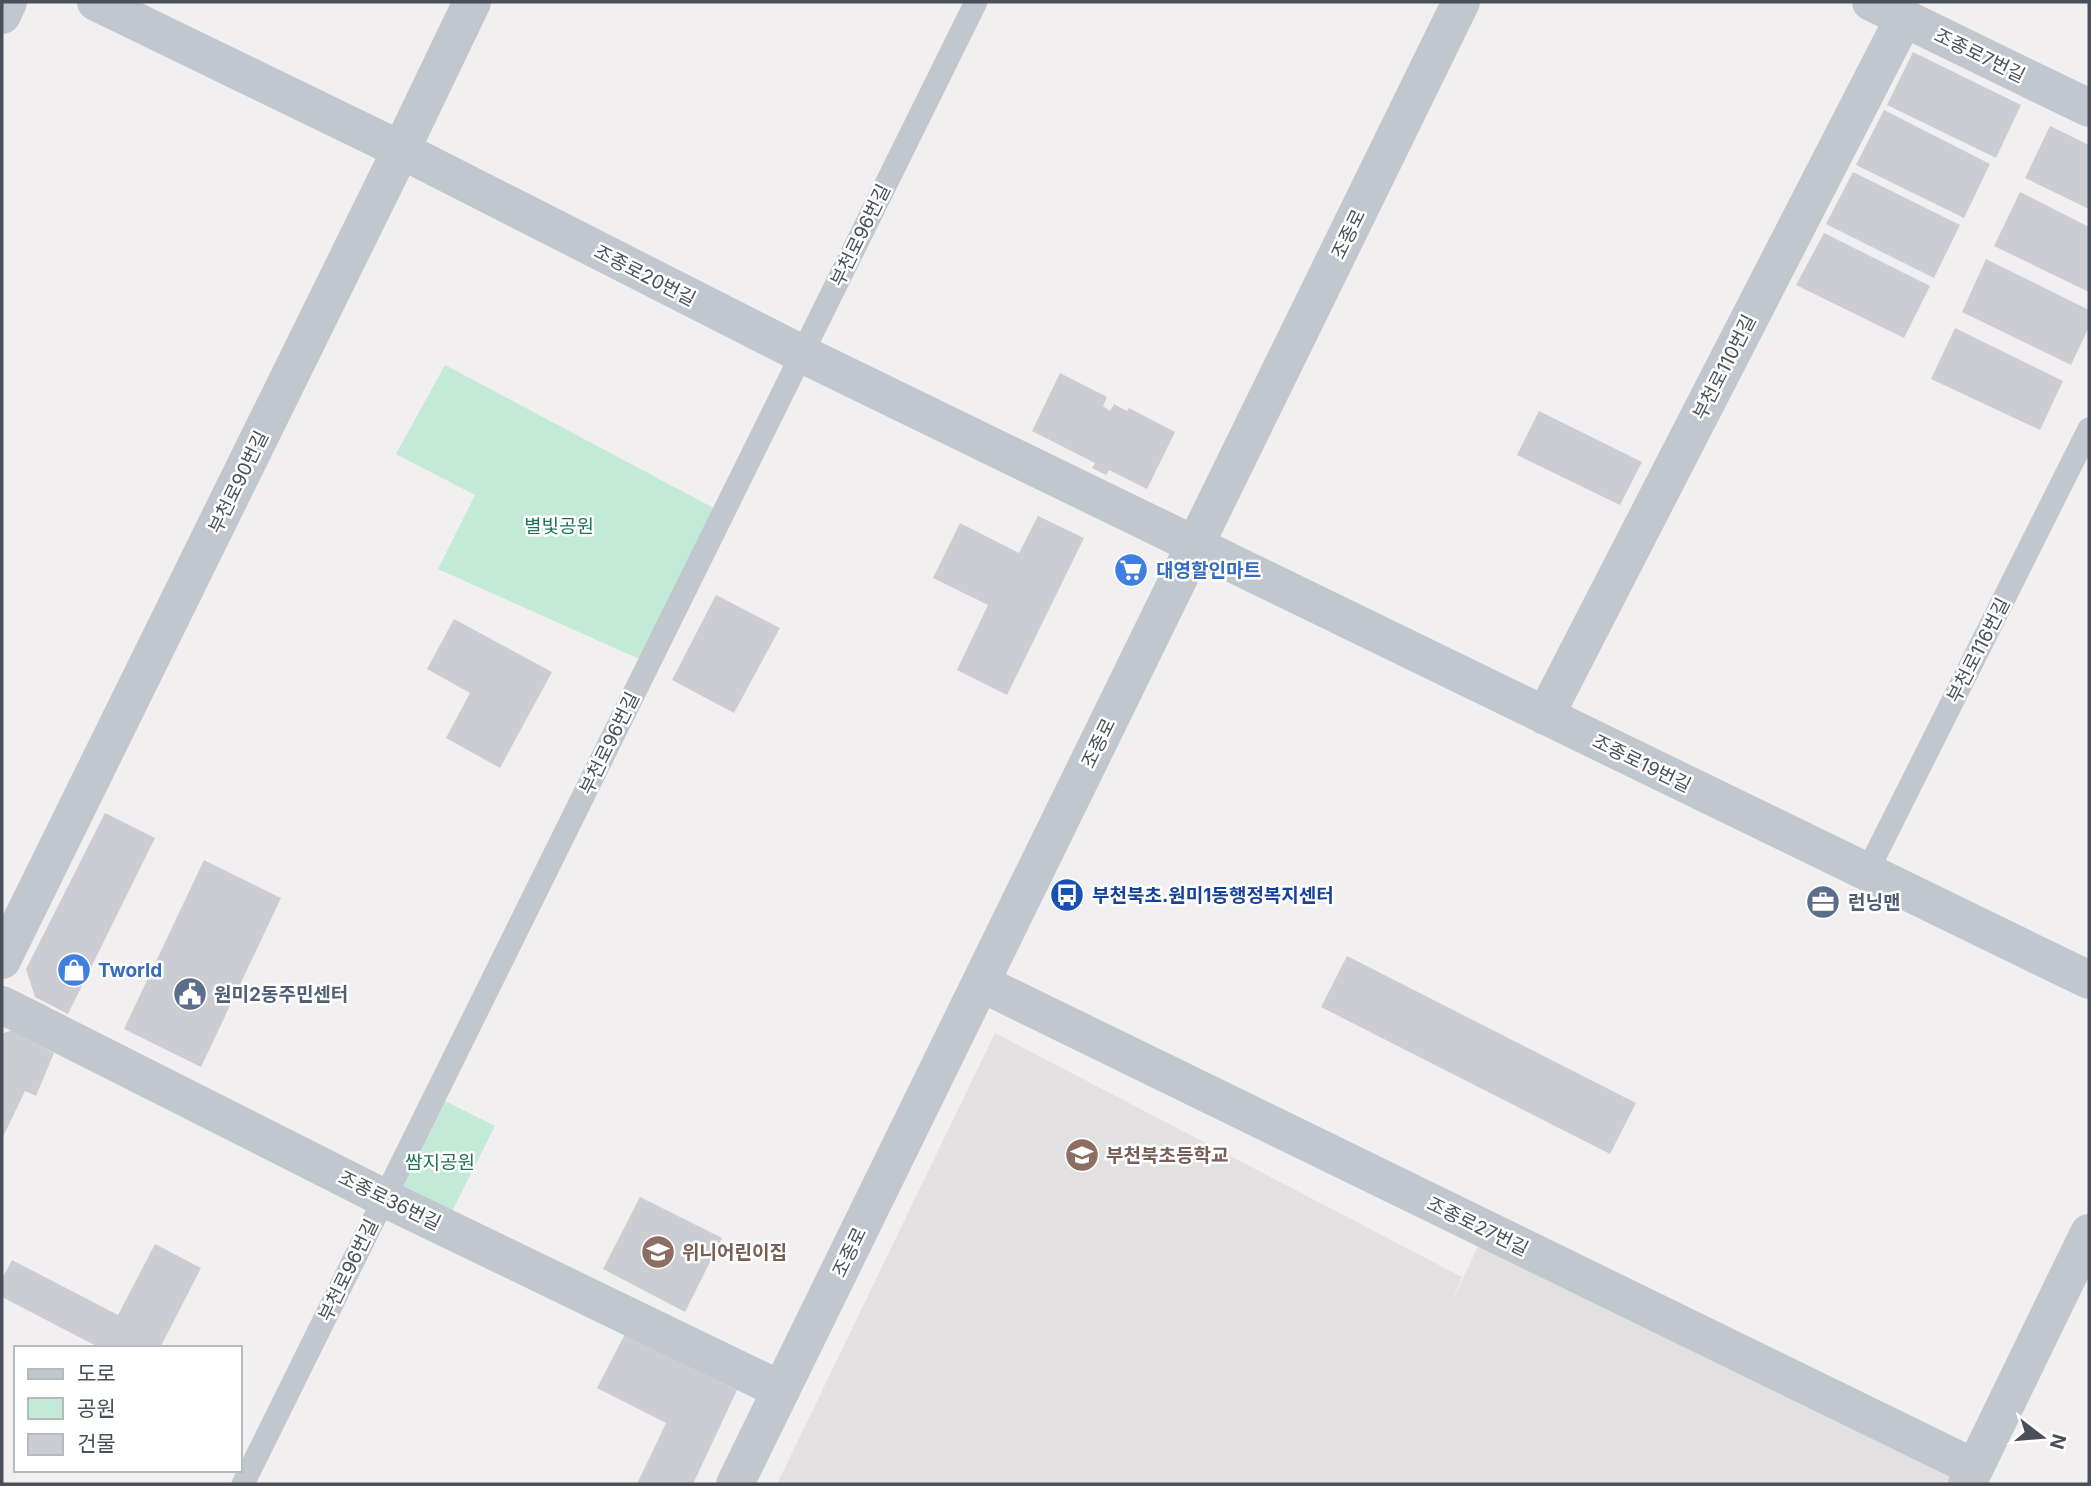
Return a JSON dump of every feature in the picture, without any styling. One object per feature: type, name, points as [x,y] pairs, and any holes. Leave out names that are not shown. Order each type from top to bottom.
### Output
[{"type":"street","points":[[2,15],[8,2]]},
{"type":"street","name":"조종로20번길","points":[[96,2],[401,150],[802,354],[1195,546]]},
{"type":"street","name":"부천로90번길","points":[[2,960],[472,2]]},
{"type":"street","name":"조종로","points":[[735,1484],[1461,2]]},
{"type":"street","name":"조종로7번길","points":[[1887,10],[2089,108]]},
{"type":"street","name":"부천로110번길","points":[[1545,716],[1887,10]]},
{"type":"street","name":"조종로19번길","points":[[1195,546],[2089,980]]},
{"type":"street","name":"조종로27번길","points":[[981,983],[1971,1476]]},
{"type":"street","name":"조종로36번길","points":[[2,1005],[384,1198],[781,1390]]},
{"type":"street","points":[[1971,1476],[2089,1233]]},
{"type":"lane","name":"부천로96번길","points":[[243,1484],[976,2]]},
{"type":"lane","name":"부천로116번길","points":[[1867,872],[2089,429]]},
{"type":"shaded area","name":"부천북초등학교","points":[[995,1033],[1462,1277],[1450,1306],[1486,1229],[1967,1484],[777,1484]]},
{"type":"green space","name":"별빛공원","points":[[445,365],[723,513],[648,663],[438,569],[475,495],[396,454]]},
{"type":"green space","name":"쌈지공원","points":[[435,1096],[495,1126],[444,1227],[384,1198]]},
{"type":"building","points":[[1913,52],[2021,105],[1996,158],[1887,105]]},
{"type":"building","points":[[1884,110],[1990,164],[1964,218],[1856,165]]},
{"type":"building","points":[[2050,126],[2089,145],[2089,209],[2025,178]]},
{"type":"building","points":[[1853,172],[1960,225],[1934,278],[1826,224]]},
{"type":"building","points":[[2020,192],[2089,227],[2089,292],[1994,246]]},
{"type":"building","points":[[1824,233],[1930,286],[1904,338],[1796,285]]},
{"type":"building","points":[[1986,259],[2089,310],[2089,327],[2071,365],[1962,312]]},
{"type":"building","points":[[1955,328],[2063,381],[2040,430],[1931,379]]},
{"type":"building","points":[[1060,373],[1107,397],[1103,406],[1110,411],[1114,404],[1127,411],[1129,408],[1175,432],[1147,489],[1109,470],[1106,475],[1092,468],[1095,463],[1032,431]]},
{"type":"building","points":[[1539,411],[1642,462],[1620,505],[1517,455]]},
{"type":"building","points":[[1038,516],[1084,538],[1007,695],[957,670],[988,605],[933,578],[960,523],[1019,553]]},
{"type":"building","points":[[716,595],[780,628],[734,713],[672,680]]},
{"type":"building","points":[[454,619],[552,672],[500,768],[446,738],[470,693],[427,669]]},
{"type":"building","points":[[105,813],[155,838],[68,1014],[35,997],[26,969]]},
{"type":"building","points":[[204,860],[281,898],[201,1067],[124,1029]]},
{"type":"building","points":[[1347,956],[1636,1103],[1610,1154],[1321,1007]]},
{"type":"building","points":[[12,1030],[54,1053],[36,1096],[25,1091],[2,1139],[2,1034]]},
{"type":"building","points":[[640,1197],[722,1238],[685,1312],[603,1269]]},
{"type":"building","points":[[155,1244],[201,1268],[161,1346],[96,1346],[2,1297],[2,1279],[12,1260],[118,1315]]},
{"type":"building","points":[[625,1334],[737,1390],[693,1484],[637,1484],[666,1423],[597,1388]]},
{"type":"place","name":"대영할인마트","points":[[1131,570]]},
{"type":"place","name":"부천북초.원미1동행정복지센터","points":[[1067,895]]},
{"type":"place","name":"런닝맨","points":[[1823,902]]},
{"type":"place","name":"Tworld","points":[[74,970]]},
{"type":"place","name":"원미2동주민센터","points":[[190,994]]},
{"type":"place","name":"부천북초등학교","points":[[1082,1155]]},
{"type":"place","name":"위니어린이집","points":[[658,1252]]}]
